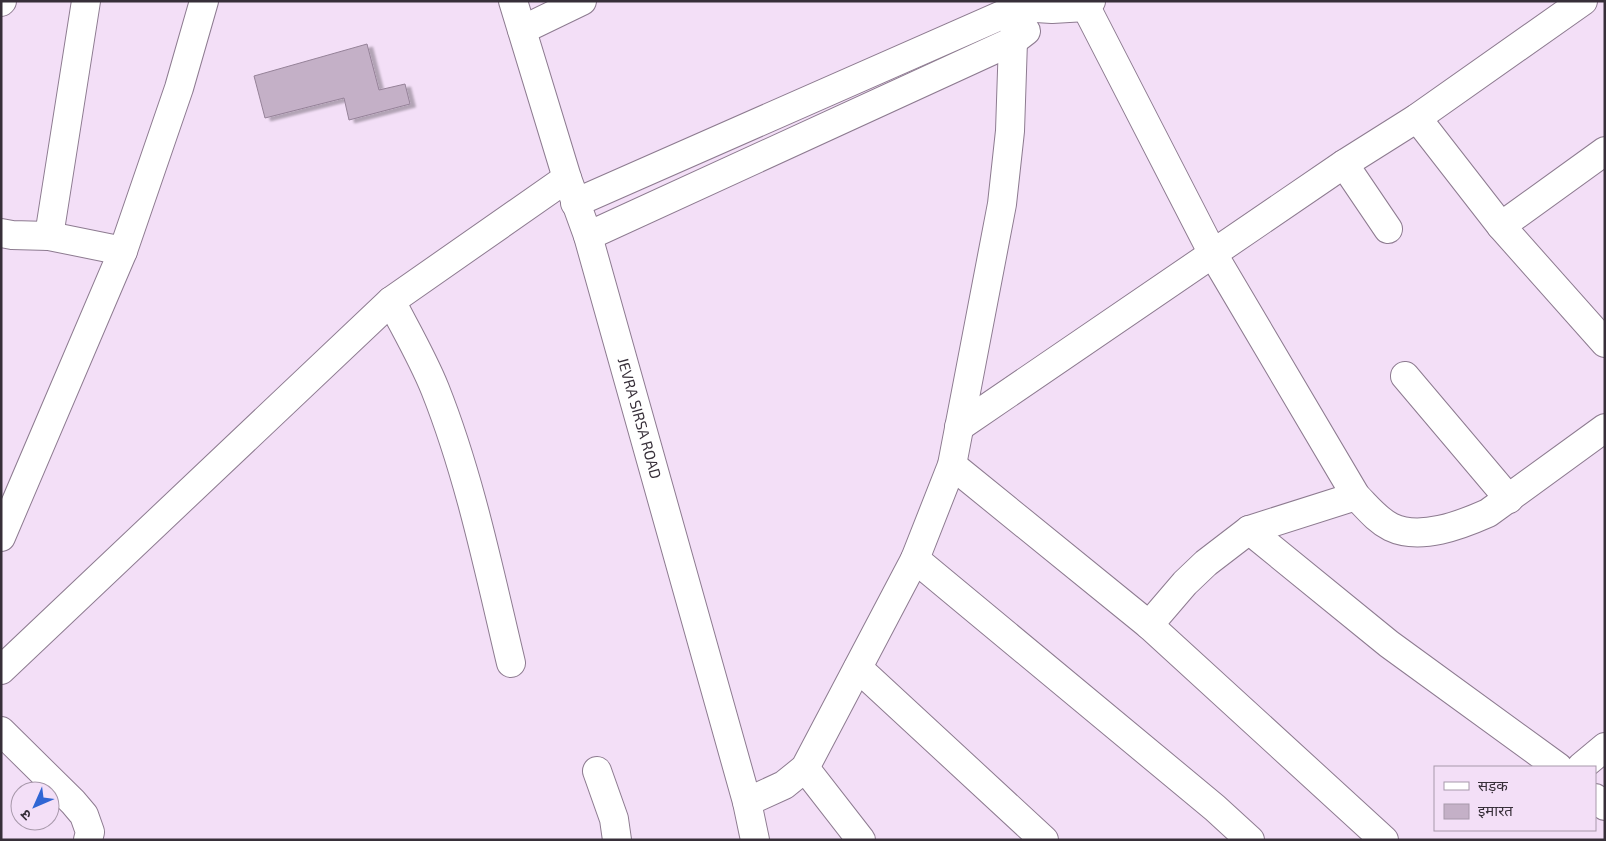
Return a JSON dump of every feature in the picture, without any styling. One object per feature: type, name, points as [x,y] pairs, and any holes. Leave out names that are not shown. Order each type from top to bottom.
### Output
[{"type":"street","points":[[50,236],[86,1]]},
{"type":"street","points":[[1,537],[123,251],[179,88],[204,1]]},
{"type":"street","name":"JEVRA SIRSA ROAD","points":[[513,1],[571,190],[588,236],[747,802],[755,840]]},
{"type":"street","points":[[522,30],[582,1]]},
{"type":"street","points":[[959,427],[1344,164],[1416,118],[1583,1]]},
{"type":"street","points":[[747,802],[784,785],[805,768],[915,559],[952,465],[1002,204],[1010,130],[1013,41],[1020,4]]},
{"type":"street","points":[[1,670],[391,301],[571,190],[1020,4],[1052,9],[1088,4],[1212,254],[1356,496],[1373,514],[1392,527],[1410,532],[1441,530],[1466,523],[1488,514],[1605,428]]},
{"type":"street","points":[[588,236],[1013,41],[1052,9]]},
{"type":"street","points":[[1416,118],[1500,226],[1605,343]]},
{"type":"street","points":[[1500,226],[1605,151]]},
{"type":"street","points":[[1344,164],[1388,229]]},
{"type":"street","points":[[5,239],[50,236],[123,251]]},
{"type":"street","points":[[391,301],[434,388],[459,461],[475,511],[512,663]]},
{"type":"street","points":[[1405,376],[1509,499]]},
{"type":"street","points":[[952,465],[1149,625],[1384,840]]},
{"type":"street","points":[[1149,625],[1185,583],[1249,530],[1356,496]]},
{"type":"street","points":[[1249,530],[1389,644],[1557,766]]},
{"type":"street","points":[[915,559],[1215,808],[1250,840]]},
{"type":"street","points":[[858,668],[1044,840]]},
{"type":"street","points":[[1,731],[73,802],[84,815],[91,837]]},
{"type":"street","points":[[1582,766],[1605,747]]},
{"type":"street","points":[[805,768],[861,840]]},
{"type":"street","points":[[597,771],[614,819],[617,840]]},
{"type":"building","points":[[367,44],[379,90],[405,84],[410,104],[349,120],[344,98],[265,118],[254,76]]}]
